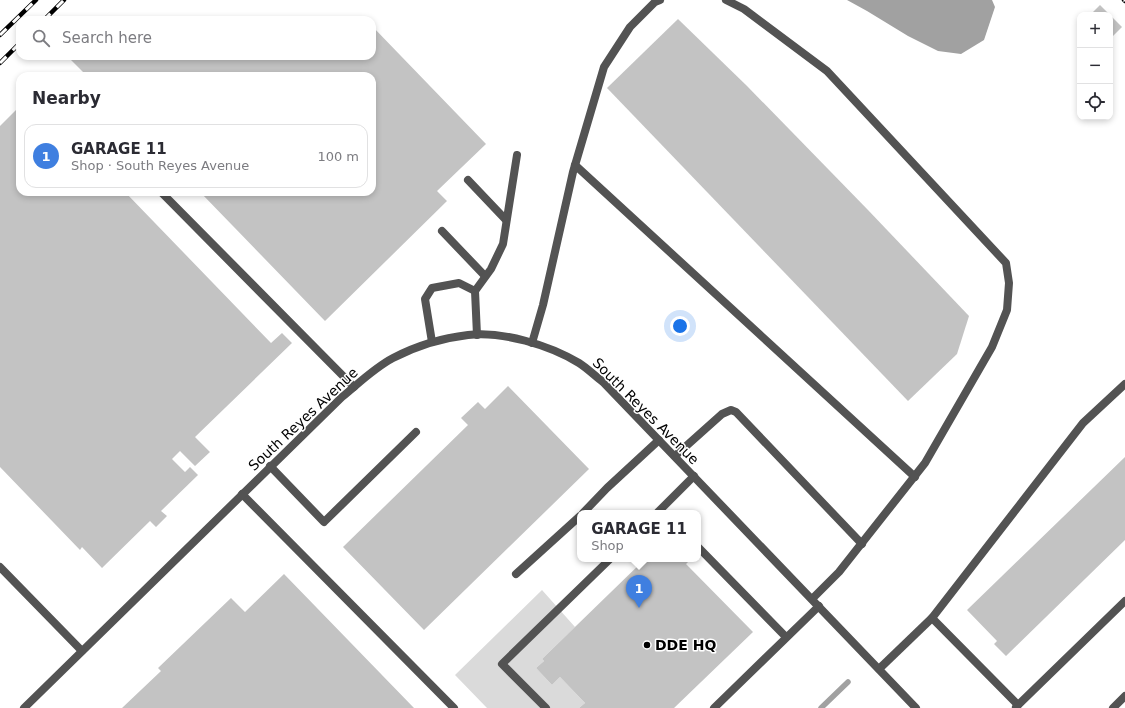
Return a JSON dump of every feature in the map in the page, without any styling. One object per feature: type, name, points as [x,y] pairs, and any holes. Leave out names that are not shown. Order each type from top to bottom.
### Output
[{"type":"street","points":[[532,343],[543,305],[575,165],[604,67],[630,27],[655,2],[660,0]]},
{"type":"street","points":[[726,0],[744,9],[828,71],[1006,263],[1009,283],[1007,310],[992,347],[925,464],[839,572],[812,599]]},
{"type":"street","points":[[477,335],[475,291],[491,269],[503,244],[516,155]]},
{"type":"street","points":[[575,165],[915,476]]},
{"type":"street","points":[[468,180],[506,220]]},
{"type":"street","points":[[165,196],[354,387]]},
{"type":"street","points":[[442,231],[485,276]]},
{"type":"street","points":[[432,342],[425,299],[432,288],[459,283],[475,291]]},
{"type":"street","name":"South Reyes Avenue","points":[[24,708],[342,397],[370,374],[392,359],[418,346],[469,335],[525,340],[554,351],[579,363],[603,382],[916,708]]},
{"type":"street","points":[[879,669],[932,618],[1083,423],[1125,384]]},
{"type":"street","points":[[675,456],[722,414],[731,410],[736,412],[862,544]]},
{"type":"street","points":[[270,466],[324,522],[416,432]]},
{"type":"street","points":[[586,510],[607,488],[659,440]]},
{"type":"street","points":[[663,510],[694,476]]},
{"type":"street","points":[[242,494],[454,708]]},
{"type":"street","points":[[516,574],[577,519]]},
{"type":"street","points":[[701,550],[786,637]]},
{"type":"street","points":[[546,708],[502,664],[607,562]]},
{"type":"street","points":[[0,567],[82,651]]},
{"type":"street","points":[[932,618],[1017,706],[1125,601]]},
{"type":"street","points":[[714,708],[819,606]]},
{"type":"street","points":[[1113,708],[1125,696]]},
{"type":"shaded area","points":[[847,0],[992,0],[995,7],[984,40],[961,54],[938,51],[908,36]]},
{"type":"shaded area","points":[[542,590],[575,627],[542,659],[544,661],[536,668],[552,685],[560,677],[585,703],[579,708],[487,708],[455,675]]},
{"type":"building","points":[[1100,5],[1107,12],[1093,12]]},
{"type":"building","points":[[1113,18],[1122,27],[1113,36]]},
{"type":"building","points":[[678,19],[747,86],[969,316],[957,354],[908,401],[607,88]]},
{"type":"building","points":[[376,30],[486,144],[437,191],[447,201],[325,321],[204,196],[376,196],[376,72],[83,72],[71,60],[376,60]]},
{"type":"building","points":[[16,110],[16,196],[129,196],[271,343],[282,333],[292,343],[195,437],[210,452],[195,466],[180,451],[172,459],[185,472],[190,467],[198,475],[161,511],[167,516],[156,527],[150,521],[102,568],[82,547],[80,550],[0,467],[0,126]]},
{"type":"building","points":[[508,386],[589,469],[424,630],[343,547],[468,425],[461,418],[478,402],[485,409]]},
{"type":"building","points":[[1125,457],[1125,540],[1006,656],[994,644],[997,641],[967,610]]},
{"type":"building","name":"DDE HQ","points":[[642,562],[688,562],[686,564],[753,632],[674,708],[579,708],[585,703],[560,677],[552,685],[536,668],[544,661],[542,659]]},
{"type":"building","points":[[284,574],[414,708],[122,708],[161,671],[158,668],[231,598],[245,612]]},
{"type":"waterway","points":[[821,708],[848,682]]},
{"type":"railway","points":[[20,16],[36,0]]},
{"type":"railway","points":[[48,16],[64,0]]},
{"type":"railway","points":[[0,35],[16,19]]},
{"type":"railway","points":[[0,63],[16,47]]},
{"type":"place","name":"GARAGE 11","points":[[639,608]]},
{"type":"place","name":"DDE HQ","points":[[647,645]]}]
